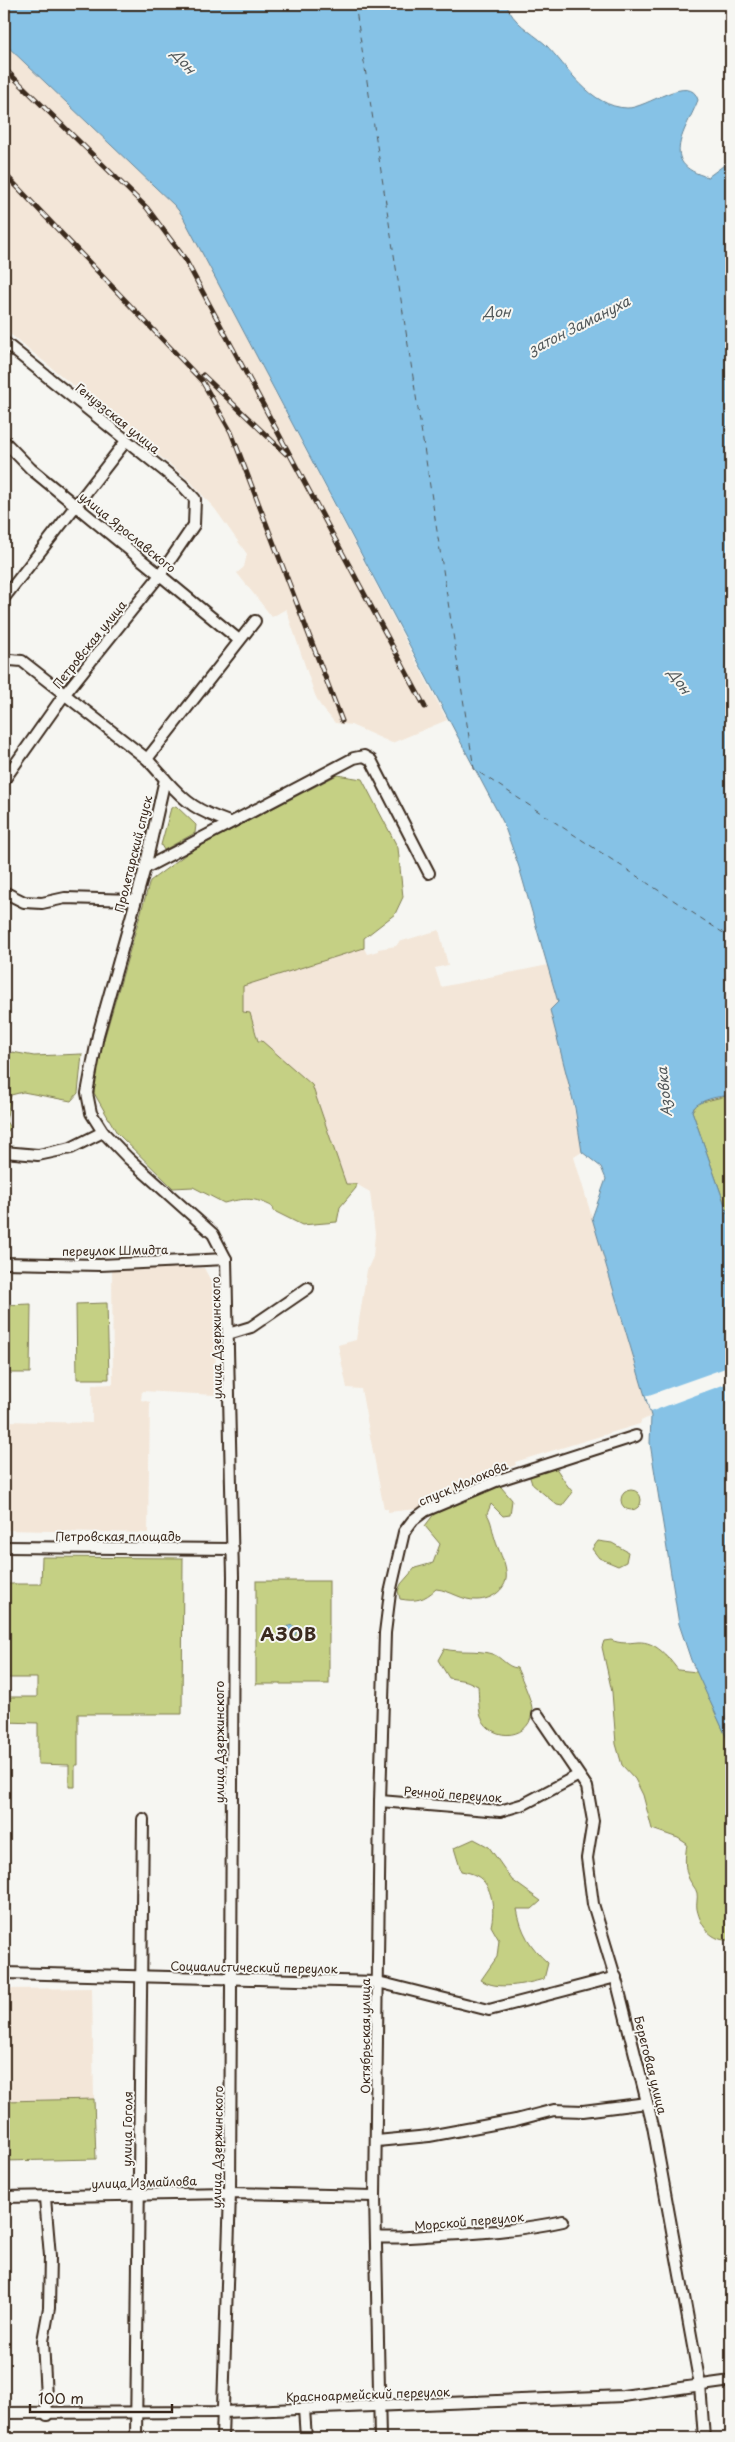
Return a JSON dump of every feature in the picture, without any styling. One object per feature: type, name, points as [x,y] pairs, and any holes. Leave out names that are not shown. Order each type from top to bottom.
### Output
[{"type":"street","name":"Генуэзская улица","points":[[4,342],[182,485],[195,499],[194,525]]},
{"type":"street","name":"улица Ярославского","points":[[4,441],[31,469],[239,640]]},
{"type":"street","points":[[4,598],[126,441]]},
{"type":"street","name":"Петровская улица","points":[[4,780],[64,695],[160,574],[194,525]]},
{"type":"street","points":[[147,759],[255,621]]},
{"type":"street","points":[[4,663],[10,660],[22,661],[147,759],[179,795],[198,811],[229,822]]},
{"type":"street","points":[[145,868],[229,822],[354,758],[364,756],[371,760],[429,873]]},
{"type":"street","name":"Пролетарский спуск","points":[[88,1102],[87,1093],[98,1034],[134,900],[145,868],[165,779]]},
{"type":"street","points":[[4,892],[24,902],[42,903],[65,898],[134,900]]},
{"type":"street","name":"улица Дзержинского","points":[[88,1102],[103,1132],[128,1158],[214,1234],[226,1259],[233,1549],[230,2193],[222,2438]]},
{"type":"street","points":[[4,1152],[46,1154],[71,1148],[103,1132]]},
{"type":"street","name":"переулок Шмидта","points":[[4,1263],[100,1265],[226,1259]]},
{"type":"street","points":[[228,1334],[251,1327],[308,1288]]},
{"type":"street","name":"спуск Молокова","points":[[385,1633],[390,1593],[404,1532],[413,1520],[425,1511],[496,1481],[636,1436]]},
{"type":"street","name":"Петровская площадь","points":[[4,1547],[233,1549]]},
{"type":"street","name":"Октябрьская улица","points":[[380,2438],[375,2196],[380,1801],[385,1633]]},
{"type":"street","name":"Береговая улица","points":[[538,1715],[577,1776],[587,1787],[593,1821],[588,1858],[592,1904],[616,1977],[647,2104],[700,2385],[704,2438]]},
{"type":"street","name":"Речной переулок","points":[[380,1801],[500,1811],[524,1804],[577,1776]]},
{"type":"street","name":"улица Гоголя","points":[[136,2438],[143,1819]]},
{"type":"street","name":"Социалистический переулок","points":[[4,1972],[378,1982],[489,2010],[616,1977]]},
{"type":"street","points":[[377,2141],[429,2136],[516,2120],[554,2110],[583,2111],[647,2104]]},
{"type":"street","name":"улица Измайлова","points":[[4,2197],[45,2198],[230,2193],[375,2196]]},
{"type":"street","points":[[45,2198],[50,2256],[49,2308],[43,2341],[46,2415]]},
{"type":"street","name":"Морской переулок","points":[[376,2237],[403,2239],[458,2235],[522,2229],[563,2221]]},
{"type":"street","name":"Красноармейский переулок","points":[[4,2413],[46,2415],[222,2412],[623,2396],[731,2380]]},
{"type":"street","points":[[304,2409],[306,2438]]},
{"type":"shaded area","points":[[4,43],[175,206],[182,215],[447,720],[392,743],[351,725],[335,723],[320,705],[315,695],[286,609],[272,617],[237,573],[244,567],[247,554],[215,509],[190,481],[4,329]]},
{"type":"shaded area","points":[[439,930],[448,965],[435,968],[441,987],[548,965],[558,1002],[570,1091],[582,1145],[582,1152],[574,1157],[651,1416],[641,1421],[640,1424],[515,1462],[516,1465],[481,1478],[417,1509],[388,1512],[388,1509],[384,1509],[361,1389],[347,1388],[338,1345],[356,1340],[367,1270],[373,1257],[375,1234],[370,1192],[356,1184],[346,1184],[312,1085],[259,1041],[250,1013],[243,1012],[243,986],[364,948],[367,954],[378,951],[378,949],[396,946],[399,942]]},
{"type":"shaded area","points":[[112,1268],[204,1268],[217,1292],[215,1395],[142,1391],[141,1400],[150,1402],[148,1533],[4,1530],[4,1421],[92,1423],[92,1385],[113,1384]]},
{"type":"shaded area","points":[[92,1988],[94,2099],[4,2101],[4,1989]]},
{"type":"green space","points":[[337,775],[362,779],[398,848],[403,897],[395,914],[364,938],[364,948],[243,986],[243,1012],[250,1013],[258,1041],[262,1041],[312,1085],[346,1184],[356,1184],[356,1188],[340,1207],[337,1222],[302,1225],[274,1211],[273,1207],[261,1201],[244,1199],[224,1203],[193,1187],[173,1188],[117,1133],[94,1093],[98,1060],[150,881],[189,852]]},
{"type":"green space","points":[[176,806],[196,825],[195,833],[164,850],[161,845],[171,808]]},
{"type":"green space","points":[[12,1052],[34,1056],[82,1054],[78,1093],[71,1101],[23,1092],[11,1095],[6,1121],[10,1128],[4,1137],[4,1060]]},
{"type":"green space","points":[[731,1096],[731,1222],[692,1111],[698,1103]]},
{"type":"green space","points":[[107,1303],[109,1379],[77,1379],[76,1304]]},
{"type":"green space","points":[[31,1304],[30,1373],[4,1373],[4,1305]]},
{"type":"green space","points":[[549,1461],[573,1492],[562,1506],[557,1505],[532,1484],[528,1471]]},
{"type":"green space","points":[[496,1481],[512,1500],[510,1515],[503,1516],[491,1504],[487,1514],[505,1568],[506,1578],[502,1588],[493,1596],[482,1599],[466,1599],[436,1589],[428,1596],[420,1599],[400,1599],[398,1591],[401,1584],[415,1568],[433,1563],[440,1544],[425,1526],[449,1494],[467,1486]]},
{"type":"green space","points":[[631,1490],[638,1493],[641,1500],[638,1507],[631,1510],[624,1507],[621,1500],[624,1493]]},
{"type":"green space","points":[[598,1541],[612,1543],[628,1552],[626,1562],[618,1566],[599,1558],[592,1549]]},
{"type":"green space","points":[[42,1557],[183,1558],[182,1714],[78,1714],[78,1765],[75,1765],[75,1787],[69,1787],[69,1765],[38,1764],[38,1723],[4,1722],[4,1697],[37,1697],[37,1678],[4,1678],[4,1584],[41,1584]]},
{"type":"green space","points":[[256,1581],[329,1581],[329,1684],[256,1684]]},
{"type":"green space","points":[[611,1640],[621,1643],[644,1642],[650,1644],[661,1651],[678,1670],[697,1672],[731,1747],[731,1940],[718,1939],[713,1936],[701,1922],[697,1909],[696,1891],[686,1871],[687,1844],[678,1838],[652,1829],[643,1795],[635,1779],[622,1765],[616,1744],[612,1692],[602,1647],[604,1641]]},
{"type":"green space","points":[[444,1649],[492,1654],[510,1666],[517,1668],[532,1708],[531,1718],[520,1732],[502,1734],[486,1726],[480,1713],[478,1686],[467,1681],[449,1678],[438,1660]]},
{"type":"green space","points":[[474,1839],[489,1847],[512,1880],[541,1901],[532,1909],[517,1909],[527,1939],[548,1963],[544,1979],[503,1986],[481,1980],[497,1957],[499,1940],[491,1926],[493,1913],[492,1898],[482,1880],[473,1874],[461,1871],[454,1848]]},
{"type":"green space","points":[[94,2099],[96,2159],[4,2161],[4,2101]]},
{"type":"water","name":"Дон","points":[[4,4],[506,4],[517,22],[545,44],[581,84],[602,101],[614,106],[627,108],[635,107],[677,90],[694,92],[698,100],[680,144],[680,155],[683,164],[692,171],[708,177],[731,160],[731,1096],[715,1097],[703,1101],[694,1107],[692,1111],[731,1222],[731,1747],[691,1660],[679,1624],[650,1443],[651,1416],[592,1218],[606,1179],[601,1167],[582,1152],[575,1108],[550,1010],[558,1002],[519,867],[503,822],[182,215],[175,206],[4,43]]},
{"type":"water","points":[[291,1625],[297,1631],[291,1637],[285,1631]]},
{"type":"pier","points":[[731,1366],[731,1382],[650,1412],[646,1396]]},
{"type":"ferry route","points":[[355,4],[474,769],[731,938]]},
{"type":"railway","points":[[4,68],[147,208],[185,259],[425,707]]},
{"type":"railway","points":[[4,173],[202,381],[231,432],[342,721]]},
{"type":"railway","points":[[203,375],[286,454]]},
{"type":"district","name":"АЗОВ","points":[[289,1633]]},
{"type":"water label","name":"затон Замануха","points":[[579,325]]},
{"type":"water label","name":"Азовка","points":[[664,1092]]}]
